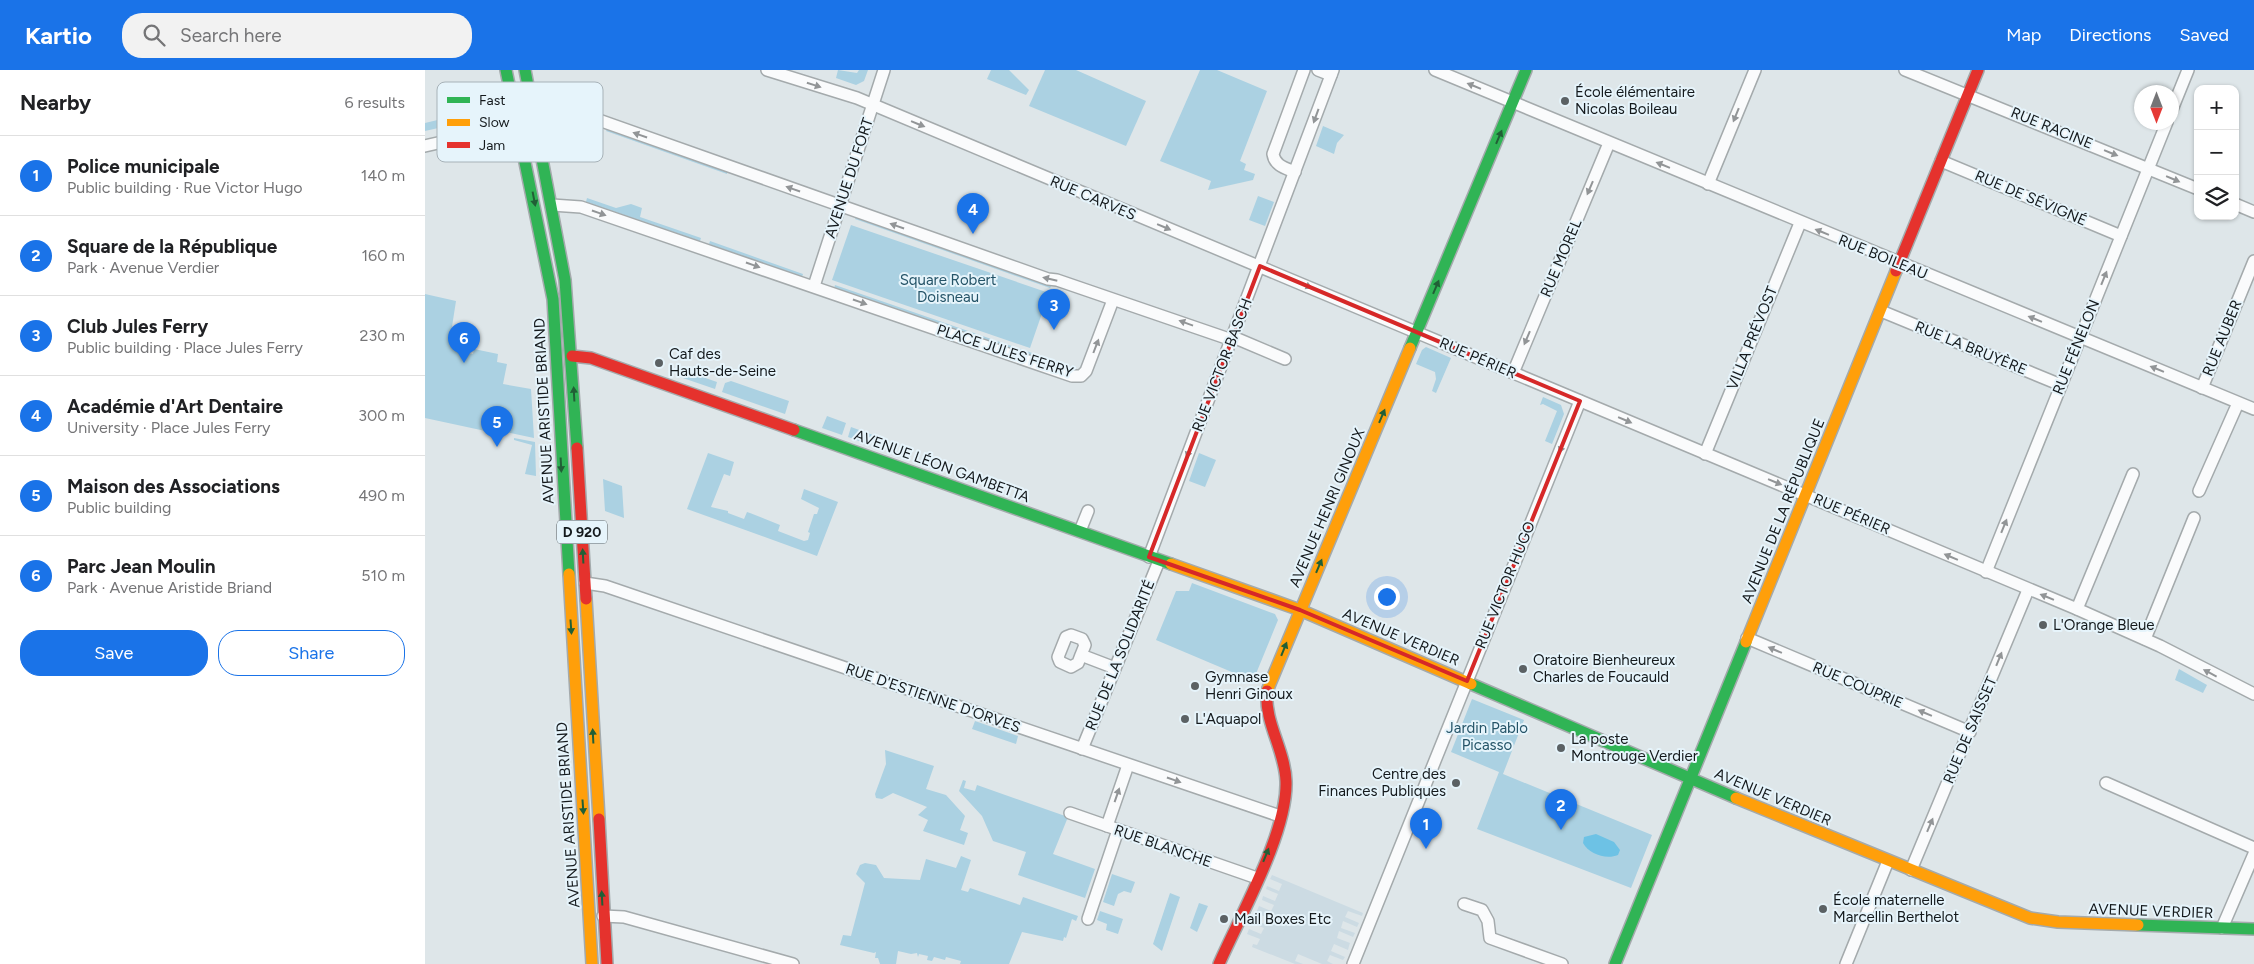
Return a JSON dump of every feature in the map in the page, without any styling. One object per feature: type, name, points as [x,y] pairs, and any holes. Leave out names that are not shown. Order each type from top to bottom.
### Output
[{"type":"main road","name":"AVENUE HENRI GINOUX","points":[[1219,964],[1257,878],[1280,816],[1286,782],[1267,706],[1267,692],[1527,70]]},
{"type":"main road","name":"AVENUE DE LA RÉPUBLIQUE","points":[[1615,964],[1978,70]]},
{"type":"main road","name":"AVENUE ARISTIDE BRIAND","points":[[525,162],[553,298],[592,964]]},
{"type":"main road","name":"AVENUE ARISTIDE BRIAND","points":[[544,162],[565,280],[572,356],[607,964]]},
{"type":"main road","name":"AVENUE LÉON GAMBETTA","points":[[572,356],[591,358],[1300,610]]},
{"type":"main road","name":"AVENUE VERDIER","points":[[1300,610],[1691,779],[2029,918],[2058,922],[2254,929]]},
{"type":"street","name":"RUE CARVES","points":[[767,70],[873,105],[1417,332]]},
{"type":"street","name":"AVENUE DU FORT","points":[[814,286],[884,70]]},
{"type":"street","points":[[1295,172],[1279,166],[1273,154],[1304,70]]},
{"type":"street","points":[[1318,70],[1332,72]]},
{"type":"street","name":"RUE BOILEAU","points":[[1435,70],[2254,409]]},
{"type":"street","points":[[1708,184],[1755,70]]},
{"type":"street","name":"RUE RACINE","points":[[1905,70],[1931,75],[1969,94],[2194,187]]},
{"type":"street","points":[[2179,92],[2188,70]]},
{"type":"street","name":"RUE VICTOR BASCH","points":[[1154,559],[1232,338],[1332,72]]},
{"type":"street","points":[[603,122],[1142,311],[1168,316],[1232,338],[1285,359]]},
{"type":"street","name":"RUE FÉNELON","points":[[1986,572],[2164,130]]},
{"type":"street","name":"RUE MOREL","points":[[1513,372],[1609,143]]},
{"type":"street","name":"RUE DE SÉVIGNÉ","points":[[1941,161],[2121,236]]},
{"type":"street","name":"PLACE JULES FERRY","points":[[552,205],[581,207],[1077,376],[1086,371],[1113,300]]},
{"type":"street","points":[[2239,206],[2254,212]]},
{"type":"street","name":"VILLA PRÉVOST","points":[[1705,454],[1799,222]]},
{"type":"street","name":"RUE AUBER","points":[[2202,388],[2254,261]]},
{"type":"street","name":"RUE LA BRUYÈRE","points":[[1881,311],[2061,385]]},
{"type":"street","name":"RUE PÉRIER","points":[[1417,332],[2077,610],[2145,640],[2254,694]]},
{"type":"street","name":"RUE VICTOR HUGO","points":[[1353,964],[1580,401]]},
{"type":"street","points":[[2199,491],[2238,403]]},
{"type":"street","points":[[2077,610],[2133,474]]},
{"type":"street","points":[[1080,531],[1087,511]]},
{"type":"street","points":[[2145,640],[2194,518]]},
{"type":"street","name":"RUE DE LA SOLIDARITÉ","points":[[1082,749],[1115,668],[1154,559]]},
{"type":"street","name":"RUE D'ESTIENNE D'ORVES","points":[[585,583],[605,586],[1280,816]]},
{"type":"street","name":"RUE DE SAISSET","points":[[1911,870],[2028,590]]},
{"type":"street","name":"RUE COUPRIE","points":[[1747,638],[1970,732]]},
{"type":"street","points":[[1081,655],[1115,668]]},
{"type":"street","points":[[1107,826],[1128,765]]},
{"type":"street","points":[[2106,783],[2254,848]]},
{"type":"street","name":"RUE BLANCHE","points":[[1070,813],[1257,878]]},
{"type":"street","points":[[1088,919],[1118,830]]},
{"type":"street","points":[[2222,928],[2254,854]]},
{"type":"street","points":[[1846,964],[1888,860]]},
{"type":"street","points":[[1464,904],[1482,910],[1488,921],[1490,938],[1562,964]]},
{"type":"street","points":[[603,916],[624,917],[793,964]]},
{"type":"highlighted area","points":[[1260,266],[1580,401],[1467,681],[1300,610],[1149,557]]},
{"type":"shaded area","points":[[1272,875],[1363,913],[1362,916],[1348,911],[1345,917],[1359,923],[1357,927],[1343,921],[1341,928],[1355,933],[1353,937],[1339,931],[1337,938],[1350,943],[1348,950],[1334,944],[1331,951],[1345,957],[1343,960],[1330,955],[1327,961],[1333,964],[1322,964],[1298,954],[1295,961],[1303,964],[1295,964],[1252,947],[1253,944],[1257,945],[1260,939],[1247,934],[1249,929],[1261,934],[1264,928],[1252,923],[1253,920],[1265,924],[1268,918],[1256,913],[1259,906],[1271,911],[1274,905],[1262,900],[1263,896],[1275,901],[1278,894],[1266,889],[1267,886],[1279,891],[1282,884],[1270,879]]},
{"type":"green space","points":[[838,70],[857,73],[859,70],[868,70],[864,81],[856,85],[836,78]]},
{"type":"green space","points":[[991,70],[1009,70],[1029,90],[1026,95],[987,79]]},
{"type":"green space","points":[[1045,70],[1076,70],[1146,101],[1126,146],[1029,106]]},
{"type":"green space","points":[[1200,70],[1217,70],[1267,91],[1240,161],[1246,164],[1244,170],[1255,174],[1253,180],[1208,190],[1211,181],[1160,161]]},
{"type":"green space","points":[[437,120],[437,128],[425,131],[425,123]]},
{"type":"green space","points":[[1323,126],[1344,135],[1337,143],[1334,154],[1316,146]]},
{"type":"green space","points":[[608,127],[728,170],[727,174],[606,131]]},
{"type":"green space","points":[[1258,196],[1274,202],[1265,226],[1249,220]]},
{"type":"green space","points":[[587,198],[616,208],[631,204],[642,208],[640,217],[701,238],[700,241],[586,202]]},
{"type":"green space","points":[[856,216],[1052,285],[1050,288],[855,219]]},
{"type":"green space","name":"Square Robert Doisneau","points":[[851,225],[1049,293],[1030,348],[832,280]]},
{"type":"green space","points":[[710,241],[803,274],[802,277],[709,244]]},
{"type":"green space","points":[[835,285],[1032,353],[1031,356],[834,288]]},
{"type":"green space","points":[[425,294],[456,301],[451,333],[460,335],[456,351],[473,354],[474,349],[498,354],[497,362],[507,364],[503,384],[531,389],[534,438],[491,429],[490,432],[425,418]]},
{"type":"green space","points":[[1426,347],[1451,358],[1436,393],[1432,391],[1436,379],[1435,372],[1416,364],[1422,350]]},
{"type":"green space","points":[[679,369],[717,382],[715,389],[677,376]]},
{"type":"green space","points":[[731,381],[789,401],[785,414],[722,392],[725,383]]},
{"type":"green space","points":[[1543,397],[1561,405],[1564,414],[1552,444],[1545,441],[1557,411],[1543,404],[1540,405]]},
{"type":"green space","points":[[827,416],[846,423],[842,435],[822,428]]},
{"type":"green space","points":[[851,427],[873,435],[870,445],[848,437]]},
{"type":"green space","points":[[514,438],[535,442],[536,476],[525,474],[532,445],[514,440]]},
{"type":"green space","points":[[708,453],[734,462],[730,476],[724,474],[711,507],[728,511],[728,513],[744,519],[747,512],[750,513],[780,525],[778,531],[804,541],[808,540],[810,533],[808,532],[814,514],[817,514],[819,508],[801,499],[804,489],[838,502],[817,556],[687,509]]},
{"type":"green space","points":[[1199,453],[1216,460],[1205,487],[1189,481]]},
{"type":"green space","points":[[603,479],[622,486],[624,518],[605,511]]},
{"type":"green space","points":[[1192,583],[1275,614],[1278,620],[1253,681],[1156,640],[1176,591],[1189,591]]},
{"type":"green space","points":[[2179,669],[2207,685],[2203,693],[2175,680]]},
{"type":"green space","name":"Jardin Pablo Picasso","points":[[1472,699],[1524,720],[1503,774],[1652,835],[1631,888],[1477,829],[1499,772],[1451,752]]},
{"type":"green space","points":[[975,721],[1018,736],[1016,744],[972,729]]},
{"type":"green space","points":[[885,750],[934,766],[926,789],[946,795],[965,816],[960,830],[968,833],[964,845],[923,831],[928,820],[918,815],[927,807],[893,793],[882,799],[876,798],[875,794],[886,764]]},
{"type":"green space","points":[[963,780],[966,781],[964,788],[975,791],[977,785],[1068,817],[1053,854],[1095,869],[1085,898],[1018,875],[1026,852],[993,841],[982,816],[959,791]]},
{"type":"green space","points":[[961,856],[971,860],[961,890],[968,892],[970,888],[1020,905],[1023,897],[1078,916],[1076,921],[1072,919],[1066,938],[1064,937],[1063,941],[1022,932],[1009,964],[960,964],[961,961],[946,957],[945,960],[934,957],[932,961],[927,960],[928,956],[919,954],[918,957],[917,953],[911,954],[898,951],[896,964],[880,964],[878,958],[875,958],[876,952],[840,945],[843,935],[851,936],[865,883],[856,874],[860,865],[865,863],[876,865],[884,878],[920,880],[926,859],[956,868]]},
{"type":"green space","points":[[1112,874],[1135,882],[1131,893],[1124,891],[1118,894],[1114,906],[1103,902]]},
{"type":"green space","points":[[1170,893],[1180,897],[1162,951],[1153,944]]},
{"type":"green space","points":[[1199,903],[1208,906],[1197,932],[1190,928]]},
{"type":"green space","points":[[1100,911],[1123,919],[1118,934],[1106,930],[1107,924],[1097,920]]},
{"type":"water","points":[[1596,834],[1614,842],[1620,850],[1618,855],[1608,857],[1598,855],[1589,850],[1583,843],[1584,837]]},
{"type":"traffic: fast","points":[[506,70],[508,82]]},
{"type":"traffic: fast","points":[[525,70],[527,82]]},
{"type":"traffic: fast","points":[[1410,348],[1526,70]]},
{"type":"traffic: fast","points":[[525,162],[553,299],[569,574]]},
{"type":"traffic: fast","points":[[543,162],[565,280],[577,448]]},
{"type":"traffic: fast","points":[[794,430],[1171,564]]},
{"type":"traffic: fast","points":[[1615,964],[1746,642]]},
{"type":"traffic: fast","points":[[1471,684],[1736,798]]},
{"type":"traffic: fast","points":[[2138,925],[2254,929]]},
{"type":"traffic: slow","points":[[1746,642],[1896,271]]},
{"type":"traffic: slow","points":[[1267,691],[1410,348]]},
{"type":"traffic: slow","points":[[1171,564],[1300,610],[1471,684]]},
{"type":"traffic: slow","points":[[569,574],[592,964]]},
{"type":"traffic: slow","points":[[586,599],[599,819]]},
{"type":"traffic: slow","points":[[1736,798],[2030,918],[2058,922],[2138,925]]},
{"type":"traffic: jam","points":[[1896,271],[1978,70]]},
{"type":"traffic: jam","points":[[572,356],[591,358],[794,430]]},
{"type":"traffic: jam","points":[[577,448],[586,599]]},
{"type":"traffic: jam","points":[[1219,964],[1261,874],[1271,849],[1285,802],[1285,770],[1271,725],[1267,691]]},
{"type":"traffic: jam","points":[[599,819],[607,964]]},
{"type":"place","name":"École élémentaire Nicolas Boileau","points":[[1565,101]]},
{"type":"place","name":"Académie d'Art Dentaire","points":[[973,234]]},
{"type":"place","name":"Club Jules Ferry","points":[[1054,330]]},
{"type":"place","name":"Parc Jean Moulin","points":[[464,363]]},
{"type":"place","name":"Caf des Hauts-de-Seine","points":[[659,363]]},
{"type":"place","name":"Maison des Associations","points":[[497,447]]},
{"type":"place","name":"L'Orange Bleue","points":[[2043,625]]},
{"type":"place","name":"Oratoire Bienheureux Charles de Foucauld","points":[[1523,669]]},
{"type":"place","name":"Gymnase Henri Ginoux","points":[[1195,686]]},
{"type":"place","name":"L'Aquapol","points":[[1185,719]]},
{"type":"place","name":"La poste Montrouge Verdier","points":[[1561,748]]},
{"type":"place","name":"Centre des Finances Publiques","points":[[1456,783]]},
{"type":"place","name":"Square de la République","points":[[1561,830]]},
{"type":"place","name":"Police municipale","points":[[1426,849]]},
{"type":"place","name":"École maternelle Marcellin Berthelot","points":[[1823,909]]},
{"type":"place","name":"Mail Boxes Etc","points":[[1224,919]]}]
